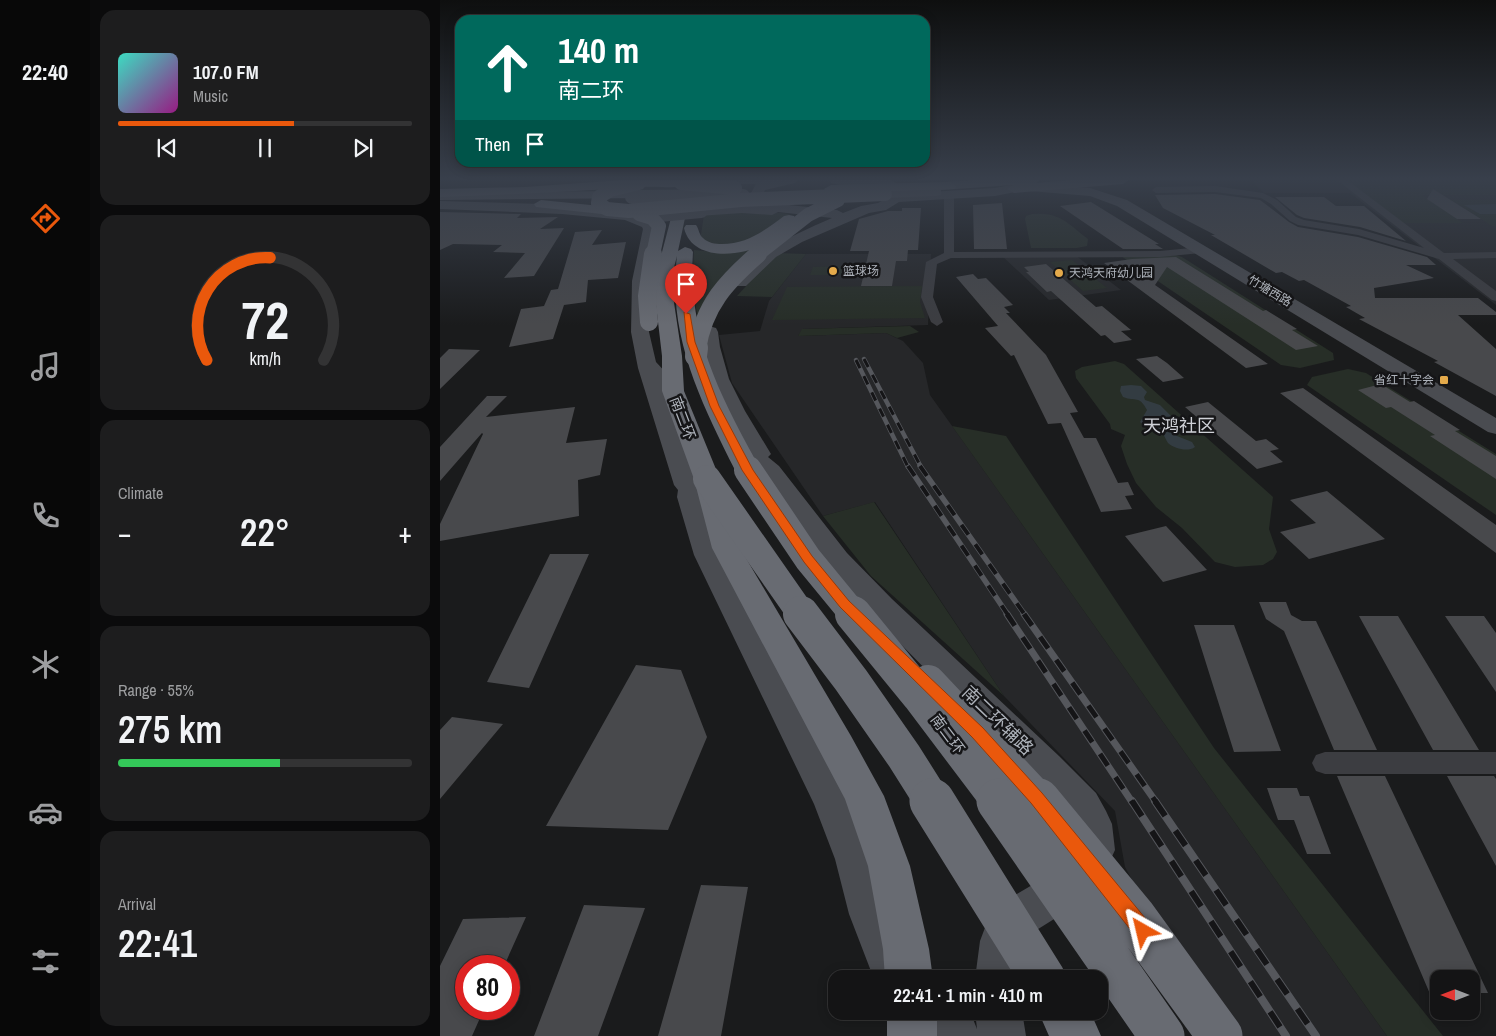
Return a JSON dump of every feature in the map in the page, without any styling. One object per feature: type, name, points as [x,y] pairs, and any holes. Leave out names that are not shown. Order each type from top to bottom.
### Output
[{"type":"highway","points":[[658,228],[649,272],[649,322],[652,342],[673,391]]},
{"type":"highway","name":"南二环","points":[[675,228],[665,271],[664,296],[672,356],[673,391],[694,446]]},
{"type":"highway","points":[[695,228],[684,258],[683,285],[691,342],[715,406],[731,438]]},
{"type":"highway","points":[[696,228],[694,238],[702,245],[716,248],[737,247],[766,236],[776,228]]},
{"type":"highway","points":[[696,356],[701,330],[711,305],[721,290],[738,272],[791,228]]},
{"type":"highway","name":"南二环","points":[[759,471],[808,559],[920,696],[1006,810],[1162,1036]]},
{"type":"highway","points":[[698,488],[726,548],[864,796],[889,866],[906,949],[908,970]]},
{"type":"highway","points":[[698,488],[851,680],[904,756],[1037,970]]},
{"type":"highway","points":[[845,604],[978,733],[1037,798],[1132,915],[1220,1036]]},
{"type":"highway","points":[[912,1020],[912,1036]]},
{"type":"highway","points":[[1067,1020],[1076,1036]]},
{"type":"street","points":[[650,228],[640,281],[638,306],[640,332],[647,364],[698,488]]},
{"type":"street","name":"南二环辅路","points":[[696,356],[720,309],[733,291],[771,254],[820,228]]},
{"type":"street","points":[[949,255],[950,228]]},
{"type":"street","name":"竹塘西路","points":[[1165,228],[1496,427]]},
{"type":"street","name":"竹塘西路","points":[[1175,228],[1496,418]]},
{"type":"street","points":[[1336,228],[1359,232],[1440,256],[1496,255]]},
{"type":"street","points":[[1404,228],[1496,297]]},
{"type":"street","points":[[936,322],[927,297],[932,262],[949,255],[1160,254],[1201,250]]},
{"type":"street","name":"南二环辅路","points":[[709,332],[708,349],[715,369],[745,431],[759,471]]},
{"type":"street","points":[[647,364],[673,391]]},
{"type":"street","name":"南二环辅路","points":[[731,438],[837,560],[881,606],[1046,767],[1082,805],[1092,824],[1094,850],[1083,871],[1071,885],[1020,916],[1002,941],[998,970]]},
{"type":"street","points":[[694,446],[708,555],[832,802],[855,859],[870,914],[893,970]]},
{"type":"street","points":[[1324,763],[1496,763]]},
{"type":"street","points":[[939,1020],[956,1036]]},
{"type":"street","points":[[999,1020],[1002,1036]]},
{"type":"shaded area","points":[[702,228],[772,228],[761,237],[727,247],[700,241]]},
{"type":"shaded area","points":[[1027,228],[1074,228],[1088,239],[1087,246],[1077,248],[1031,248]]},
{"type":"shaded area","points":[[1396,228],[1496,228],[1496,305]]},
{"type":"shaded area","points":[[756,247],[698,318],[692,289],[694,250],[715,252]]},
{"type":"shaded area","points":[[776,253],[806,254],[772,297],[737,296]]},
{"type":"shaded area","points":[[806,254],[931,254],[928,325],[803,329],[798,336],[886,333],[903,341],[923,363],[930,395],[1387,1036],[1217,1036],[1125,867],[1115,811],[1004,696],[875,502],[823,516],[732,383],[719,335],[760,331],[769,301]]},
{"type":"shaded area","name":"天鸿天府幼儿园","points":[[1001,255],[1075,255],[1121,290],[1049,300]]},
{"type":"shaded area","points":[[1176,255],[1333,353],[1334,360],[1300,368],[1281,365],[1121,256]]},
{"type":"shaded area","points":[[1072,260],[1107,288],[1083,291],[1050,262]]},
{"type":"shaded area","name":"篮球场","points":[[855,266],[853,275],[810,275],[813,267]]},
{"type":"shaded area","points":[[922,286],[920,302],[925,318],[772,320],[787,287]]},
{"type":"shaded area","points":[[910,326],[919,332],[897,338],[886,333],[798,336],[802,329]]},
{"type":"shaded area","points":[[1115,361],[1124,364],[1273,497],[1269,529],[1277,552],[1273,559],[1263,565],[1235,567],[1215,562],[1182,528],[1156,507],[1136,483],[1121,446],[1125,435],[1111,429],[1110,424],[1076,378],[1075,371],[1082,367]]},
{"type":"shaded area","points":[[1348,369],[1366,373],[1496,454],[1496,515],[1307,385],[1312,377]]},
{"type":"shaded area","points":[[1121,386],[1141,386],[1147,392],[1144,397],[1145,400],[1160,405],[1172,417],[1161,419],[1177,436],[1192,442],[1195,447],[1185,450],[1174,447],[1168,443],[1162,432],[1146,427],[1140,422],[1147,410],[1144,405],[1137,400],[1123,397],[1120,391]]},
{"type":"shaded area","points":[[952,426],[1006,436],[1214,748],[1443,1036],[1387,1036]]},
{"type":"shaded area","points":[[874,502],[1004,696],[871,576],[823,516]]},
{"type":"building","points":[[440,228],[564,228],[534,276],[504,278],[525,253],[493,252],[502,245],[453,244],[440,250]]},
{"type":"building","points":[[856,228],[920,228],[918,250],[908,250],[907,261],[896,261],[892,286],[861,286],[869,251],[850,251]]},
{"type":"building","points":[[974,228],[1005,228],[1007,249],[974,249]]},
{"type":"building","points":[[1093,228],[1134,228],[1159,244],[1155,244],[1163,249],[1123,249]]},
{"type":"building","points":[[1202,228],[1306,228],[1358,237],[1427,257],[1436,265],[1406,265],[1434,278],[1374,288],[1375,298],[1478,298],[1496,312],[1496,315],[1458,315],[1496,349],[1496,396],[1434,362],[1438,361],[1359,319],[1365,318],[1346,307],[1351,306],[1304,280],[1299,281],[1282,272],[1276,273],[1211,235],[1215,235]]},
{"type":"building","points":[[1364,228],[1391,228],[1406,241]]},
{"type":"building","points":[[602,230],[592,245],[626,242],[618,278],[588,280],[586,302],[564,305],[553,339],[509,347],[521,309],[544,306],[551,290],[558,289],[575,232]]},
{"type":"building","points":[[1176,257],[1263,311],[1266,310],[1297,329],[1292,330],[1318,346],[1296,350],[1167,267],[1155,285],[1268,364],[1246,368],[1104,263],[1132,259]]},
{"type":"building","points":[[1046,264],[1096,307],[1102,306],[1131,330],[1121,331],[1132,340],[1114,343],[1105,335],[1101,336],[1051,291],[1047,292],[1026,272],[1029,272],[1024,267]]},
{"type":"building","points":[[973,274],[978,279],[986,278],[1013,305],[1004,307],[1010,313],[1006,313],[1046,355],[1078,412],[1070,413],[1084,438],[1096,438],[1118,483],[1128,482],[1134,495],[1125,496],[1132,509],[1101,512],[1061,423],[1048,424],[1014,355],[1011,356],[985,328],[998,326],[956,277]]},
{"type":"building","points":[[449,349],[480,350],[440,389],[440,358]]},
{"type":"building","points":[[1157,356],[1184,378],[1163,382],[1136,359]]},
{"type":"building","points":[[1381,384],[1410,402],[1414,401],[1460,430],[1455,431],[1496,456],[1496,479],[1430,436],[1435,435],[1391,407],[1386,408],[1358,390]]},
{"type":"building","points":[[1303,388],[1496,525],[1496,553],[1280,393]]},
{"type":"building","points":[[487,396],[507,396],[486,417],[575,407],[566,443],[607,439],[600,475],[578,480],[579,516],[440,541],[440,524],[483,434],[440,481],[440,447]]},
{"type":"building","points":[[1208,402],[1256,441],[1266,439],[1279,449],[1270,451],[1283,462],[1257,469],[1185,407]]},
{"type":"building","points":[[1327,491],[1385,539],[1309,559],[1280,532],[1316,523],[1290,500]]},
{"type":"building","points":[[1166,526],[1207,570],[1163,582],[1125,536]]},
{"type":"building","points":[[550,554],[589,554],[529,688],[487,682]]},
{"type":"building","points":[[1259,602],[1286,602],[1291,615],[1302,621],[1316,621],[1377,750],[1334,750],[1284,631],[1266,619]]},
{"type":"building","points":[[1359,616],[1398,616],[1479,750],[1433,750]]},
{"type":"building","points":[[1445,616],[1484,616],[1496,633],[1496,692]]},
{"type":"building","points":[[1194,625],[1234,625],[1281,751],[1234,752]]},
{"type":"building","points":[[636,665],[681,670],[707,737],[668,830],[546,826]]},
{"type":"building","points":[[452,717],[503,724],[440,799],[440,730]]},
{"type":"building","points":[[1337,776],[1385,776],[1477,970],[1430,970],[1430,994]]},
{"type":"building","points":[[1447,776],[1494,776],[1496,779],[1496,866]]},
{"type":"building","points":[[1267,788],[1297,788],[1300,796],[1309,796],[1331,854],[1307,854],[1294,820],[1278,820]]},
{"type":"building","points":[[701,885],[748,887],[721,1036],[658,1036]]},
{"type":"building","points":[[584,905],[645,908],[598,1036],[534,1036]]},
{"type":"building","points":[[526,917],[509,955],[455,955],[455,1020],[479,1020],[472,1036],[440,1036],[440,966],[463,919]]},
{"type":"building","points":[[1480,976],[1488,993],[1480,993]]},
{"type":"railway","points":[[864,359],[921,467]]},
{"type":"railway","points":[[856,360],[908,467]]},
{"type":"railway","points":[[908,466],[1008,615]]},
{"type":"railway","points":[[920,466],[1025,615]]},
{"type":"railway","points":[[1007,614],[1132,802]]},
{"type":"railway","points":[[1024,614],[1156,802]]},
{"type":"railway","points":[[1132,801],[1286,1036]]},
{"type":"railway","points":[[1155,801],[1316,1036]]},
{"type":"place","name":"篮球场","points":[[833,271]]},
{"type":"place","name":"天鸿天府幼儿园","points":[[1059,273]]},
{"type":"place","name":"省红十字会","points":[[1444,380]]},
{"type":"district","name":"天鸿社区","points":[[1179,425]]},
{"type":"route","points":[[686,314],[691,342],[715,406],[748,470],[808,559],[845,604],[978,733],[1037,798],[1143,931]]}]
